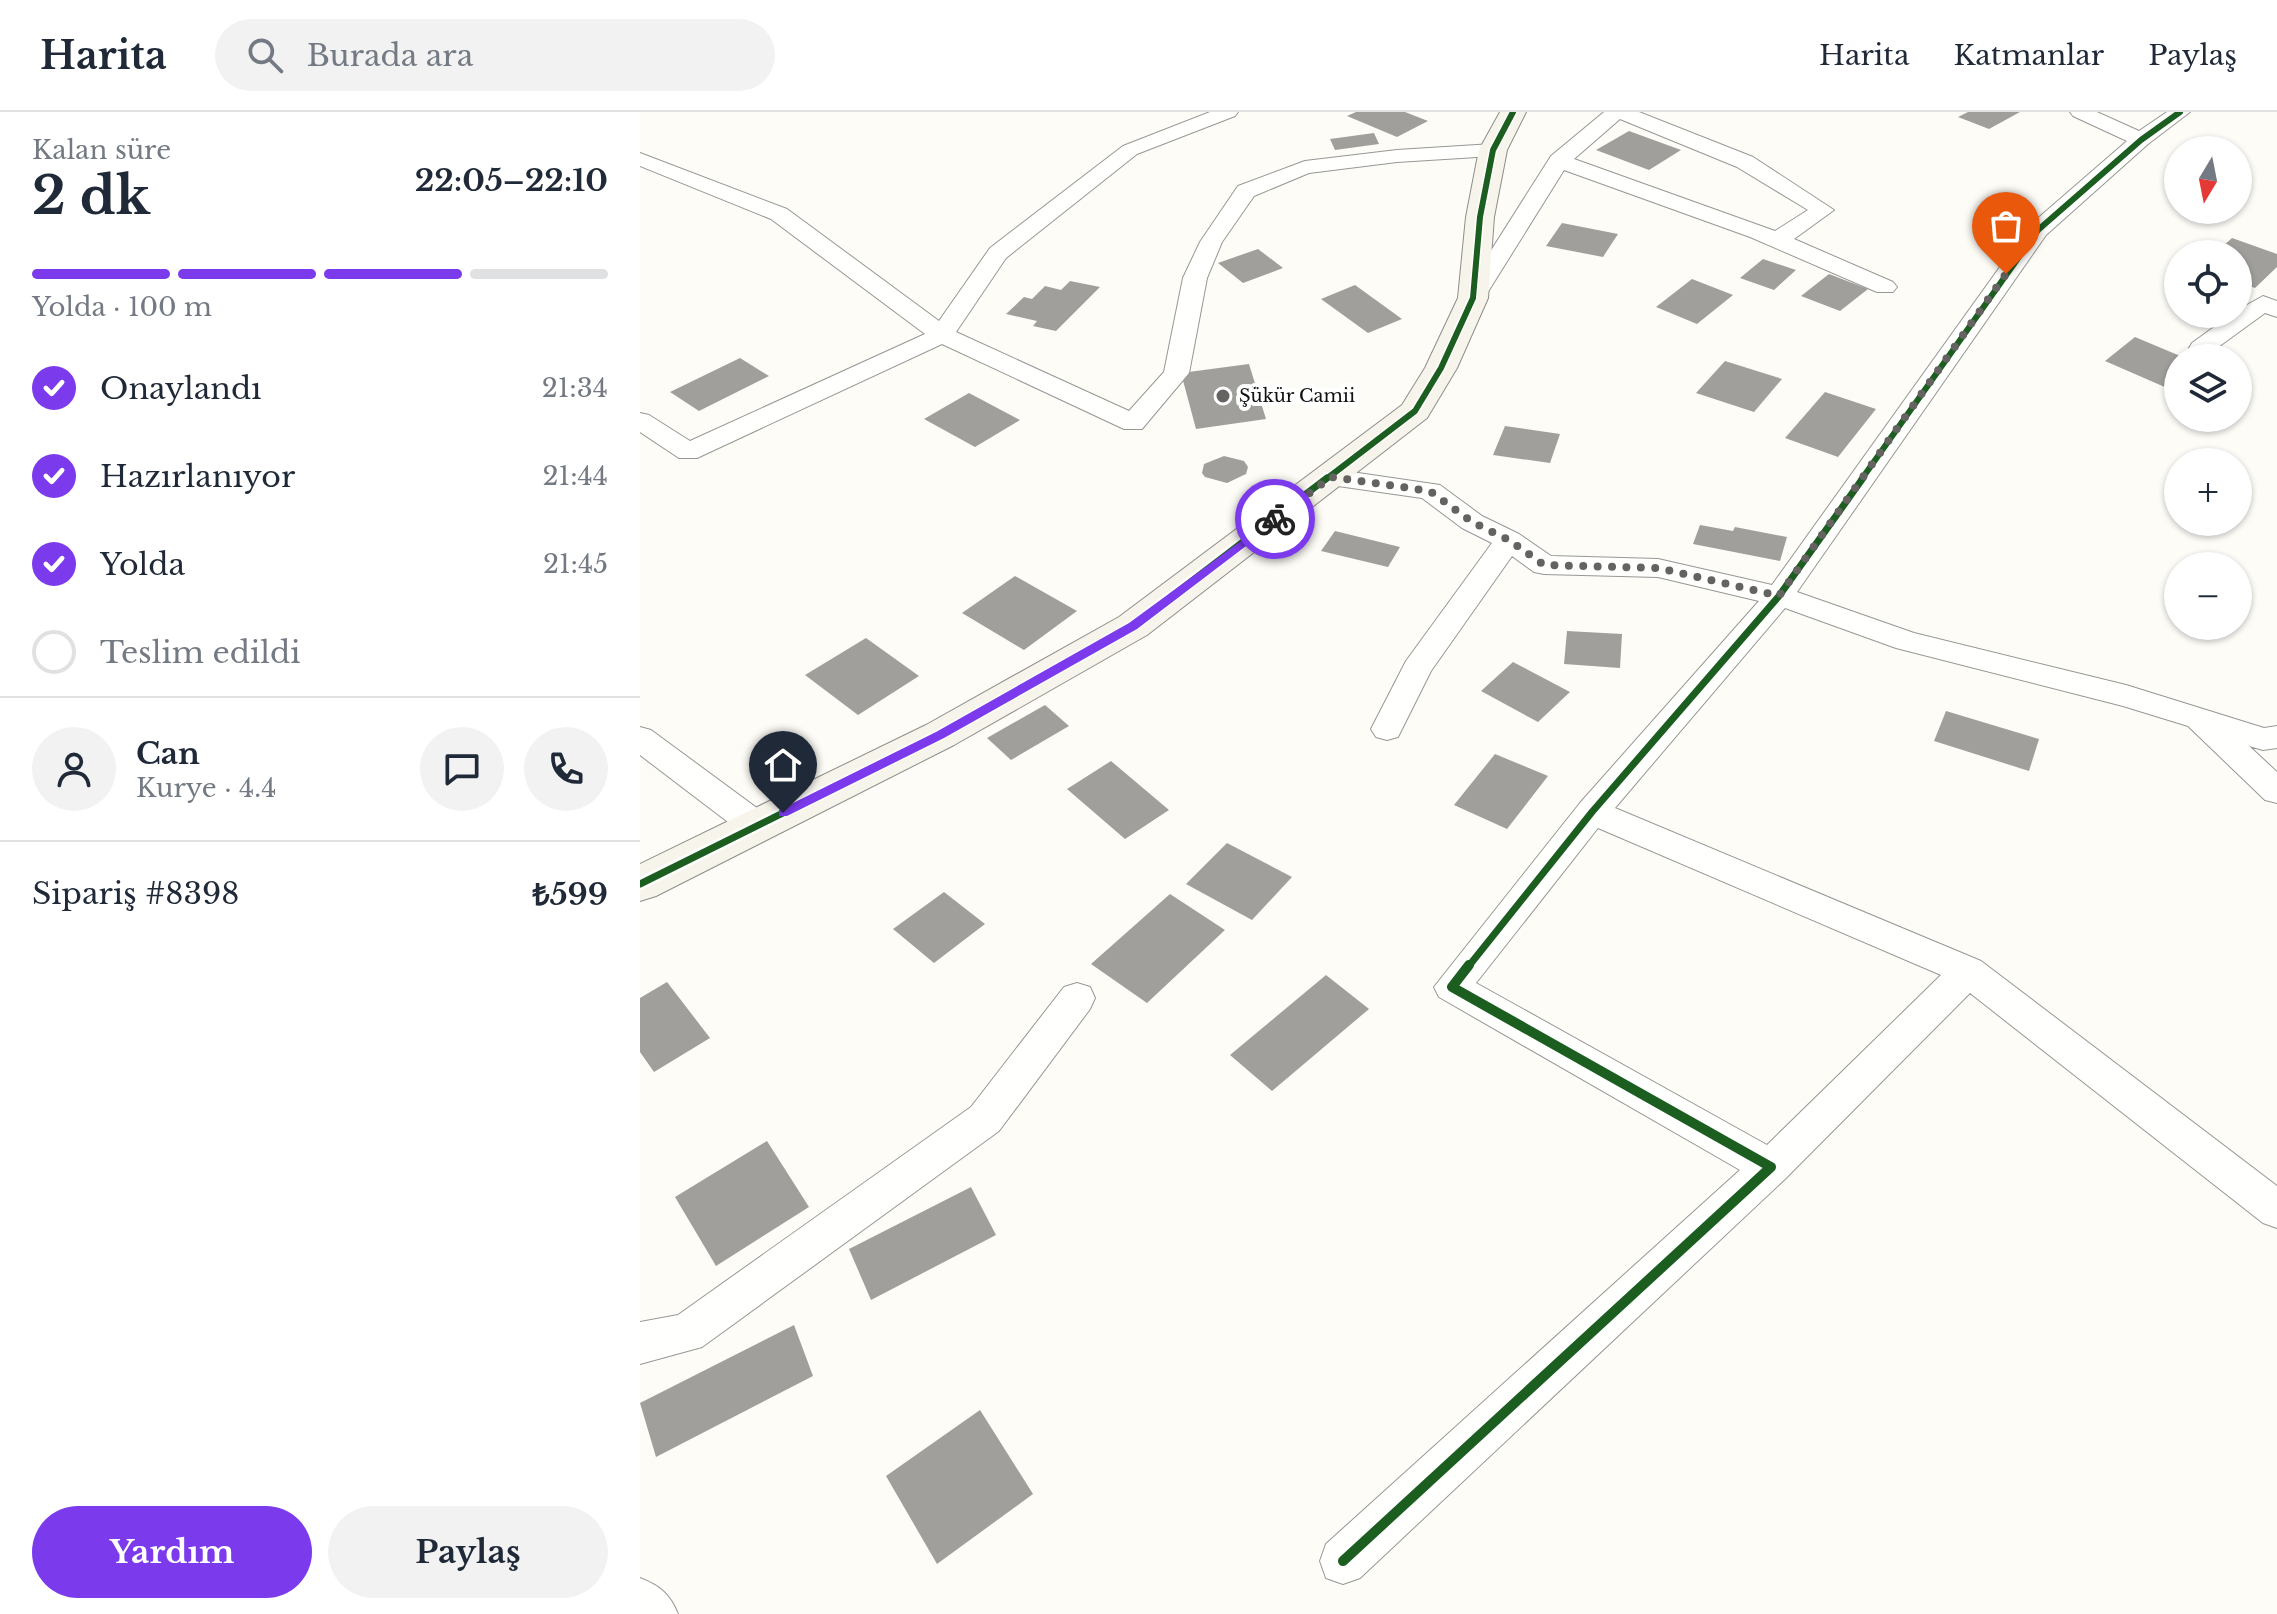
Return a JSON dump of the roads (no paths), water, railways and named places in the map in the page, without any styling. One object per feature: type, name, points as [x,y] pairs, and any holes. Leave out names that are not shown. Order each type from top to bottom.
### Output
[{"type":"street","points":[[640,421],[688,452],[942,335],[998,253],[1130,150],[1228,112]]},
{"type":"street","points":[[640,884],[940,735],[1133,626],[1415,411],[1441,368],[1473,298],[1559,161],[1618,112],[1745,162],[1823,210],[1777,240]]},
{"type":"street","points":[[2080,112],[2141,140]]},
{"type":"street","points":[[1771,1167],[1452,987],[1592,812],[1779,596],[2038,230],[2141,140],[2180,112]]},
{"type":"street","points":[[1473,298],[1480,217],[1493,150],[1511,113]]},
{"type":"street","points":[[640,159],[779,214],[942,335],[1133,423],[1176,373],[1195,278],[1211,242],[1246,191],[1305,167],[1397,156],[1493,150]]},
{"type":"street","points":[[1559,161],[1777,240],[1885,287]]},
{"type":"street","points":[[2207,344],[2263,303],[2277,310]]},
{"type":"street","points":[[1331,477],[1430,491],[1472,522],[1509,540],[1544,565],[1658,568],[1779,596],[1907,641],[2126,696],[2263,739],[2277,737]]},
{"type":"street","points":[[1387,729],[1417,668],[1509,540]]},
{"type":"street","points":[[2199,718],[2277,791]]},
{"type":"street","points":[[640,738],[757,826]]},
{"type":"street","points":[[1592,812],[1968,971],[2277,1210]]},
{"type":"street","points":[[1343,1561],[1771,1167],[1968,971]]},
{"type":"street","points":[[640,1343],[687,1333],[985,1119],[1077,998]]},
{"type":"street","points":[[640,1602],[654,1614]]},
{"type":"place","name":"Şükür Camii","points":[[1223,396]]}]
